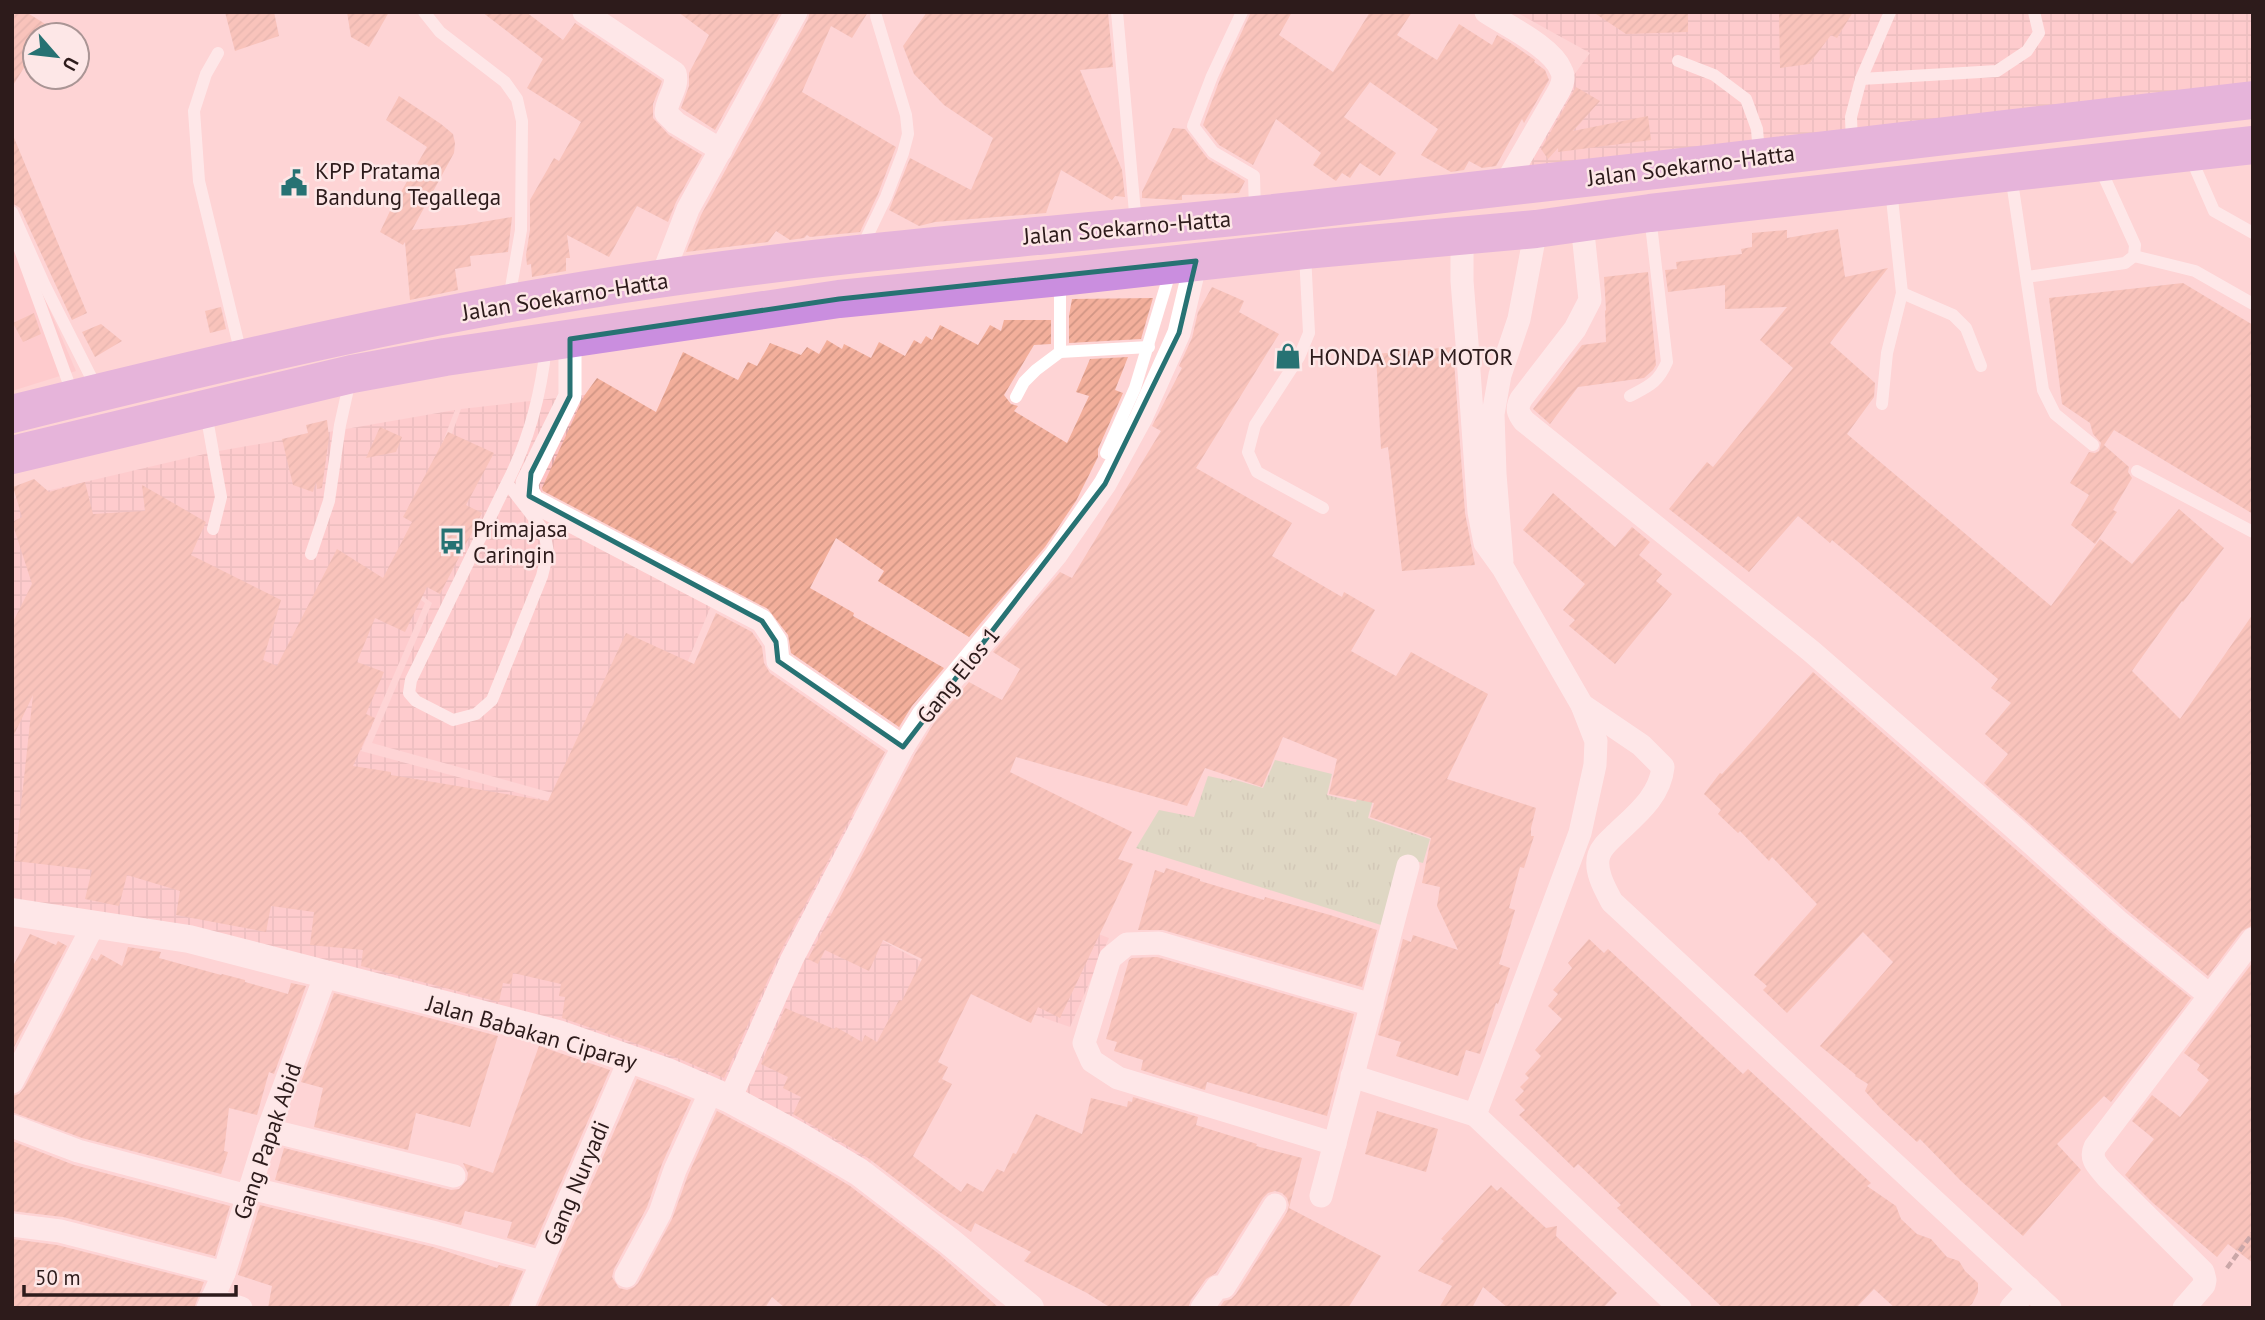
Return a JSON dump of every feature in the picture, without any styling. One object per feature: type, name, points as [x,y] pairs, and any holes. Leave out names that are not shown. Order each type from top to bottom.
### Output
[{"type":"highway","name":"Jalan Soekarno-Hatta","points":[[12,414],[242,357],[508,303],[661,279],[858,255],[1503,188],[2253,100]]},
{"type":"highway","points":[[2144,112],[2150,156]]},
{"type":"highway","name":"Jalan Soekarno-Hatta","points":[[12,456],[352,374],[558,340],[839,299],[1184,262],[1536,229],[1650,213],[2253,145]]},
{"type":"street","points":[[584,12],[675,73],[677,81],[666,105],[666,113],[676,123],[721,150]]},
{"type":"street","points":[[661,279],[688,209],[796,12]]},
{"type":"street","points":[[1486,12],[1544,49],[1561,69],[1563,77],[1563,84],[1503,188]]},
{"type":"street","points":[[1582,223],[1590,300],[1575,329],[1517,406],[1524,421],[1811,651],[2119,922],[2209,995]]},
{"type":"street","points":[[1503,568],[1493,414],[1500,375],[1519,319],[1536,229]]},
{"type":"street","points":[[1462,237],[1462,281],[1479,512],[1485,542],[1503,568],[1582,705],[1596,741],[1595,765],[1580,834],[1475,1115]]},
{"type":"street","name":"Gang Elos 1","points":[[626,1276],[660,1213],[675,1170],[721,1095],[903,747],[923,715],[1056,555],[1105,484],[1141,418],[1179,333],[1184,262]]},
{"type":"street","points":[[558,340],[570,396],[527,482],[533,501],[762,621],[776,642],[778,661],[903,747]]},
{"type":"street","points":[[1582,705],[1641,745],[1663,767],[1662,780],[1655,794],[1605,845],[1598,857],[1601,881],[1612,902],[2050,1308]]},
{"type":"street","points":[[1321,1196],[1408,866]]},
{"type":"street","name":"Jalan Babakan Ciparay","points":[[12,912],[189,939],[558,1034],[630,1059],[721,1095],[797,1135],[859,1172],[1030,1308]]},
{"type":"street","points":[[12,1082],[94,924]]},
{"type":"street","points":[[2184,1308],[2204,1285],[2203,1272],[2107,1177],[2092,1154],[2253,939]]},
{"type":"street","points":[[1335,1144],[1118,1078],[1092,1061],[1084,1043],[1110,958],[1127,944],[1159,943],[1372,1005]]},
{"type":"street","name":"Gang Papak Abid","points":[[210,1303],[224,1273],[268,1130],[326,974]]},
{"type":"street","name":"Gang Nuryadi","points":[[522,1308],[630,1059]]},
{"type":"street","points":[[1352,1076],[1475,1115],[1680,1308]]},
{"type":"street","points":[[12,1126],[78,1151],[436,1233],[542,1262]]},
{"type":"street","points":[[268,1130],[454,1176]]},
{"type":"street","points":[[1202,1308],[1217,1287],[1224,1287],[1275,1205]]},
{"type":"street","points":[[12,1225],[61,1231],[224,1273]]},
{"type":"street","points":[[2011,1308],[2029,1288]]},
{"type":"street","points":[[210,1303],[241,1308]]},
{"type":"lane","points":[[424,12],[440,32],[505,82],[517,99],[522,121],[521,230],[508,303]]},
{"type":"lane","points":[[1116,12],[1136,226]]},
{"type":"lane","points":[[1242,12],[1212,76],[1193,126],[1213,152],[1254,176],[1255,215]]},
{"type":"lane","points":[[1852,145],[1851,117],[1861,79],[1890,12]]},
{"type":"lane","points":[[1861,79],[1997,71],[2027,51],[2039,33],[2034,12]]},
{"type":"lane","points":[[858,255],[886,197],[908,134],[906,116],[876,16]]},
{"type":"lane","points":[[218,53],[206,74],[194,111],[199,181],[242,357]]},
{"type":"lane","points":[[1678,61],[1714,75],[1746,99],[1757,129],[1759,157]]},
{"type":"lane","points":[[2188,152],[2214,211],[2253,233]]},
{"type":"lane","points":[[2027,277],[2125,263],[2134,256],[2135,245],[2097,162]]},
{"type":"lane","points":[[2011,172],[2043,390],[2055,414],[2093,445]]},
{"type":"lane","points":[[1882,404],[1887,353],[1902,293],[1891,185]]},
{"type":"lane","points":[[12,212],[44,284],[87,396]]},
{"type":"lane","points":[[1630,396],[1655,383],[1667,362],[1650,213]]},
{"type":"lane","points":[[12,235],[87,396]]},
{"type":"lane","points":[[1304,250],[1309,333],[1299,358],[1255,425],[1248,452],[1257,472],[1323,508]]},
{"type":"lane","points":[[2134,256],[2195,271],[2253,304]]},
{"type":"lane","points":[[1106,453],[1135,388],[1184,262]]},
{"type":"lane","points":[[1060,277],[1060,352]]},
{"type":"lane","points":[[1902,293],[1953,315],[1966,328],[1981,366]]},
{"type":"lane","points":[[507,483],[544,531],[548,552],[542,576],[492,700],[476,714],[453,720],[416,701],[409,693],[411,680],[507,483],[520,457],[558,340]]},
{"type":"lane","points":[[1016,397],[1024,382],[1060,352],[1149,347]]},
{"type":"lane","points":[[311,554],[329,501],[340,425],[352,374]]},
{"type":"lane","points":[[205,409],[221,497],[213,528]]},
{"type":"lane","points":[[2137,471],[2253,532]]},
{"type":"path","points":[[2205,1280],[2218,1280],[2253,1233]]},
{"type":"highlighted area","points":[[1196,261],[1179,333],[1105,484],[903,747],[778,661],[776,642],[762,621],[529,496],[531,473],[570,396],[570,339],[839,299]]},
{"type":"shaded area","points":[[1516,12],[2253,12],[2253,85],[1502,174],[1590,53]]},
{"type":"shaded area","points":[[12,222],[76,371],[12,391]]},
{"type":"shaded area","points":[[592,394],[537,502],[711,606],[624,813],[372,743],[432,603],[399,578],[461,409]]},
{"type":"shaded area","points":[[455,410],[391,577],[425,603],[361,751],[630,823],[816,786],[865,823],[825,910],[924,963],[967,883],[1109,938],[1070,1027],[961,989],[869,1165],[414,986],[12,915],[12,499],[213,452]]},
{"type":"green space","points":[[1275,760],[1332,774],[1327,795],[1356,802],[1364,774],[1379,778],[1368,818],[1430,839],[1423,863],[1400,857],[1381,925],[1136,848],[1159,810],[1194,817],[1208,776],[1231,781],[1232,779],[1263,788]]},
{"type":"building","points":[[12,12],[26,12],[40,21],[21,21],[21,73],[12,87]]},
{"type":"building","points":[[225,12],[274,12],[279,36],[235,51]]},
{"type":"building","points":[[347,12],[389,12],[369,47],[351,37]]},
{"type":"building","points":[[482,12],[526,12],[563,40],[575,23],[662,81],[653,104],[653,118],[669,135],[702,155],[668,222],[637,206],[609,257],[567,235],[570,258],[566,258],[566,271],[532,277],[531,264],[527,265],[526,255],[530,230],[530,200],[554,158],[559,161],[581,122],[527,88],[543,59]]},
{"type":"building","points":[[678,12],[780,12],[715,130],[681,108],[689,86],[689,73],[709,35]]},
{"type":"building","points":[[810,12],[868,12],[852,38],[831,26],[802,92],[896,147],[860,232],[810,237],[807,235],[790,240],[776,231],[768,242],[686,252],[701,215]]},
{"type":"building","points":[[927,12],[1108,12],[1113,67],[1080,70],[1122,170],[1125,197],[1115,196],[1112,200],[1061,170],[1046,213],[935,222],[919,226],[889,210],[910,158],[971,190],[993,138],[944,105],[914,74],[903,46]]},
{"type":"building","points":[[1251,12],[1292,12],[1279,35],[1333,72],[1370,12],[1412,12],[1397,35],[1437,60],[1459,24],[1492,45],[1497,35],[1509,42],[1535,60],[1534,62],[1545,70],[1549,80],[1524,123],[1522,119],[1496,166],[1482,168],[1469,161],[1464,170],[1451,172],[1421,155],[1438,129],[1370,82],[1344,117],[1396,153],[1380,176],[1360,163],[1350,178],[1342,173],[1336,181],[1313,165],[1321,153],[1276,119],[1253,165],[1219,145],[1203,125],[1220,79]]},
{"type":"building","points":[[1593,12],[1688,12],[1688,32],[1626,34]]},
{"type":"building","points":[[1779,12],[1853,12],[1837,38],[1831,35],[1809,64],[1780,68]]},
{"type":"building","points":[[1576,87],[1600,101],[1573,131],[1648,116],[1651,140],[1558,152],[1558,148],[1548,159],[1541,149]]},
{"type":"building","points":[[399,96],[453,134],[455,143],[454,153],[412,230],[512,217],[508,252],[470,256],[471,266],[455,269],[458,290],[410,300],[405,242],[403,245],[380,232],[427,147],[386,120]]},
{"type":"building","points":[[1173,128],[1185,129],[1208,159],[1245,181],[1239,193],[1182,195],[1182,200],[1142,198],[1142,192]]},
{"type":"building","points":[[12,133],[87,313],[72,320],[20,208],[12,203]]},
{"type":"building","points":[[1838,229],[1845,277],[1888,268],[1830,343],[1875,383],[1874,397],[1847,434],[2051,606],[2100,539],[2132,564],[2179,509],[2224,548],[2132,671],[2180,719],[2253,614],[2253,925],[2242,931],[2208,976],[2128,911],[1984,783],[2008,754],[1985,734],[2011,703],[1991,688],[1998,679],[1832,540],[1830,543],[1798,516],[1749,572],[1669,509],[1707,462],[1713,467],[1793,368],[1760,340],[1787,307],[1725,309],[1725,285],[1668,292],[1665,270],[1677,269],[1676,262],[1742,254],[1741,249],[1752,247],[1752,233],[1787,230],[1787,238]]},
{"type":"building","points":[[1648,272],[1656,365],[1653,370],[1644,378],[1578,387],[1550,424],[1533,409],[1582,345],[1606,342],[1604,277]]},
{"type":"building","points":[[2183,283],[2253,325],[2253,514],[2114,430],[2104,445],[2129,467],[2128,472],[2132,478],[2113,510],[2117,512],[2095,544],[2071,525],[2089,495],[2070,483],[2089,452],[2099,451],[2101,443],[2093,434],[2090,423],[2062,404],[2049,298]]},
{"type":"building","points":[[1212,287],[1244,301],[1239,312],[1279,334],[1196,468],[1292,523],[1272,556],[1342,597],[1344,592],[1375,610],[1351,651],[1396,676],[1411,652],[1488,694],[1447,779],[1536,808],[1531,828],[1531,836],[1534,836],[1524,868],[1520,867],[1509,908],[1515,910],[1499,964],[1510,968],[1498,1004],[1496,1003],[1480,1054],[1466,1050],[1458,1076],[1396,1056],[1401,1042],[1378,1035],[1403,939],[1411,942],[1413,935],[1458,950],[1437,906],[1440,887],[1422,883],[1431,838],[1370,817],[1374,803],[1329,794],[1337,759],[1283,737],[1262,787],[1205,768],[1187,806],[1016,757],[1010,772],[1132,832],[1118,859],[1133,864],[1060,1018],[1038,1007],[1031,1023],[971,994],[938,1062],[948,1067],[942,1079],[952,1084],[913,1156],[961,1192],[967,1183],[983,1192],[997,1169],[1004,1172],[1036,1114],[1082,1134],[1091,1098],[1127,1107],[1128,1101],[1132,1102],[1133,1097],[1198,1117],[1196,1125],[1257,1144],[1256,1146],[1302,1158],[1289,1208],[1381,1256],[1348,1308],[1219,1308],[1224,1301],[1236,1294],[1287,1212],[1287,1198],[1275,1191],[1263,1198],[1216,1273],[1206,1279],[1188,1308],[1111,1308],[1024,1261],[1031,1252],[975,1223],[971,1232],[938,1211],[868,1158],[793,1114],[801,1097],[783,1088],[788,1077],[761,1064],[785,1008],[834,1029],[836,1027],[862,1042],[865,1035],[877,1042],[899,1000],[902,1001],[922,959],[883,940],[869,971],[825,950],[818,964],[808,959],[915,754],[934,723],[969,682],[1002,700],[1020,669],[993,652],[1060,572],[1072,578],[1161,431],[1152,426],[1182,368],[1179,366],[1192,338],[1198,312]]},
{"type":"building","points":[[1153,298],[1141,339],[1069,343],[1072,299]]},
{"type":"building","points":[[221,307],[226,329],[210,333],[205,311]]},
{"type":"building","points":[[34,313],[41,334],[23,342],[13,323]]},
{"type":"building","points":[[1004,320],[1051,320],[1051,344],[1034,345],[1004,395],[1011,404],[1018,406],[1014,411],[1067,443],[1089,396],[1076,392],[1090,359],[1128,357],[1115,390],[1123,393],[1098,449],[1098,457],[1076,501],[1045,547],[969,637],[878,581],[884,571],[836,538],[810,588],[944,668],[912,706],[899,727],[791,653],[788,635],[768,609],[543,491],[542,488],[584,396],[597,378],[656,412],[683,352],[738,380],[748,362],[757,366],[770,343],[801,355],[807,347],[819,354],[827,340],[842,349],[844,344],[871,358],[879,342],[905,356],[914,340],[921,344],[926,336],[932,340],[940,325],[978,345],[990,325],[1001,331]]},
{"type":"building","points":[[101,324],[122,341],[95,357],[82,332]]},
{"type":"building","points":[[1453,347],[1465,513],[1475,565],[1402,571],[1388,447],[1381,449],[1376,354]]},
{"type":"building","points":[[327,420],[329,437],[322,488],[317,489],[316,482],[313,492],[293,485],[282,439],[308,433],[306,425]]},
{"type":"building","points":[[380,427],[402,437],[396,452],[366,458]]},
{"type":"building","points":[[448,432],[494,453],[466,505],[482,513],[440,594],[427,587],[405,632],[375,618],[357,662],[384,672],[366,714],[375,718],[353,766],[391,772],[391,775],[548,801],[626,633],[694,664],[716,613],[752,632],[762,647],[764,663],[770,673],[885,752],[780,953],[724,1078],[675,1057],[562,1018],[565,997],[559,996],[561,984],[513,973],[511,984],[503,983],[499,1002],[361,966],[363,950],[310,945],[314,912],[271,906],[266,932],[176,915],[180,891],[127,875],[119,906],[85,899],[92,870],[15,861],[33,695],[12,739],[12,624],[32,584],[12,522],[22,517],[13,487],[34,479],[49,492],[85,482],[93,514],[145,511],[142,485],[206,522],[191,555],[281,600],[263,660],[277,666],[337,549],[383,578],[412,522],[403,517]]},
{"type":"building","points":[[1553,493],[1615,547],[1632,527],[1650,542],[1639,555],[1662,574],[1656,581],[1672,594],[1615,664],[1569,626],[1575,620],[1563,610],[1585,584],[1523,530]]},
{"type":"building","points":[[1813,672],[2110,932],[2191,998],[2111,1102],[2104,1096],[2057,1144],[2081,1170],[2023,1236],[1961,1181],[1920,1139],[1917,1142],[1880,1108],[1865,1091],[1868,1084],[1820,1046],[1893,962],[1863,932],[1787,1013],[1763,990],[1767,986],[1754,975],[1817,904],[1772,857],[1769,861],[1740,831],[1738,833],[1718,814],[1721,810],[1704,794]]},
{"type":"building","points":[[1166,868],[1264,900],[1265,897],[1377,930],[1362,987],[1163,930],[1138,930],[1155,870],[1164,873]]},
{"type":"building","points":[[30,934],[56,945],[58,941],[67,946],[12,1051],[12,968]]},
{"type":"building","points":[[1589,939],[1604,953],[1608,949],[1743,1074],[1748,1069],[1871,1183],[1867,1186],[1896,1206],[1901,1219],[1917,1234],[1931,1239],[1947,1257],[1959,1261],[1978,1283],[1978,1292],[1972,1304],[1966,1308],[1895,1308],[1874,1289],[1856,1308],[1723,1308],[1617,1208],[1621,1205],[1578,1164],[1574,1168],[1519,1115],[1525,1110],[1515,1100],[1524,1091],[1520,1087],[1529,1078],[1525,1074],[1541,1056],[1535,1050],[1562,1019],[1548,1006],[1558,994],[1553,990],[1572,968],[1568,963]]},
{"type":"building","points":[[128,947],[161,952],[159,958],[288,994],[291,983],[306,986],[274,1074],[269,1072],[257,1115],[229,1108],[224,1151],[228,1152],[221,1174],[82,1138],[12,1112],[12,1096],[19,1094],[24,1088],[92,958],[97,961],[101,954],[122,966]]},
{"type":"building","points":[[1157,957],[1354,1014],[1327,1116],[1207,1082],[1205,1090],[1141,1070],[1143,1060],[1114,1051],[1117,1042],[1106,1039],[1129,960]]},
{"type":"building","points":[[2253,962],[2253,1263],[2228,1244],[2217,1257],[2153,1203],[2125,1175],[2154,1139],[2132,1121],[2152,1095],[2180,1117],[2209,1080],[2197,1070],[2200,1065],[2184,1053]]},
{"type":"building","points":[[334,993],[498,1036],[470,1127],[416,1113],[408,1150],[314,1127],[323,1088],[301,1082]]},
{"type":"building","points":[[539,1046],[610,1070],[534,1245],[507,1238],[512,1222],[465,1211],[461,1225],[275,1180],[284,1148],[451,1190],[459,1189],[467,1180],[468,1173],[463,1163],[493,1173]]},
{"type":"building","points":[[637,1079],[691,1100],[662,1164],[647,1207],[614,1269],[612,1277],[619,1288],[627,1290],[638,1283],[672,1219],[688,1175],[717,1111],[789,1149],[850,1186],[939,1254],[999,1308],[785,1308],[772,1297],[765,1308],[537,1308]]},
{"type":"building","points":[[1377,1111],[1438,1129],[1426,1172],[1365,1154]]},
{"type":"building","points":[[12,1141],[74,1165],[230,1206],[215,1256],[63,1217],[12,1211]]},
{"type":"building","points":[[1491,1185],[1497,1191],[1501,1187],[1546,1228],[1557,1226],[1556,1236],[1617,1293],[1603,1308],[1508,1308],[1483,1287],[1472,1308],[1439,1308],[1452,1286],[1418,1271],[1444,1241],[1441,1239]]},
{"type":"building","points":[[260,1205],[433,1247],[497,1268],[499,1265],[523,1271],[508,1308],[268,1308],[272,1286],[238,1275]]},
{"type":"building","points":[[12,1239],[57,1245],[204,1282],[194,1308],[12,1308]]},
{"type":"place","name":"KPP Pratama Bandung Tegallega","points":[[294,183]]},
{"type":"place","name":"HONDA SIAP MOTOR","points":[[1288,356]]},
{"type":"place","name":"Primajasa Caringin","points":[[452,541]]}]
